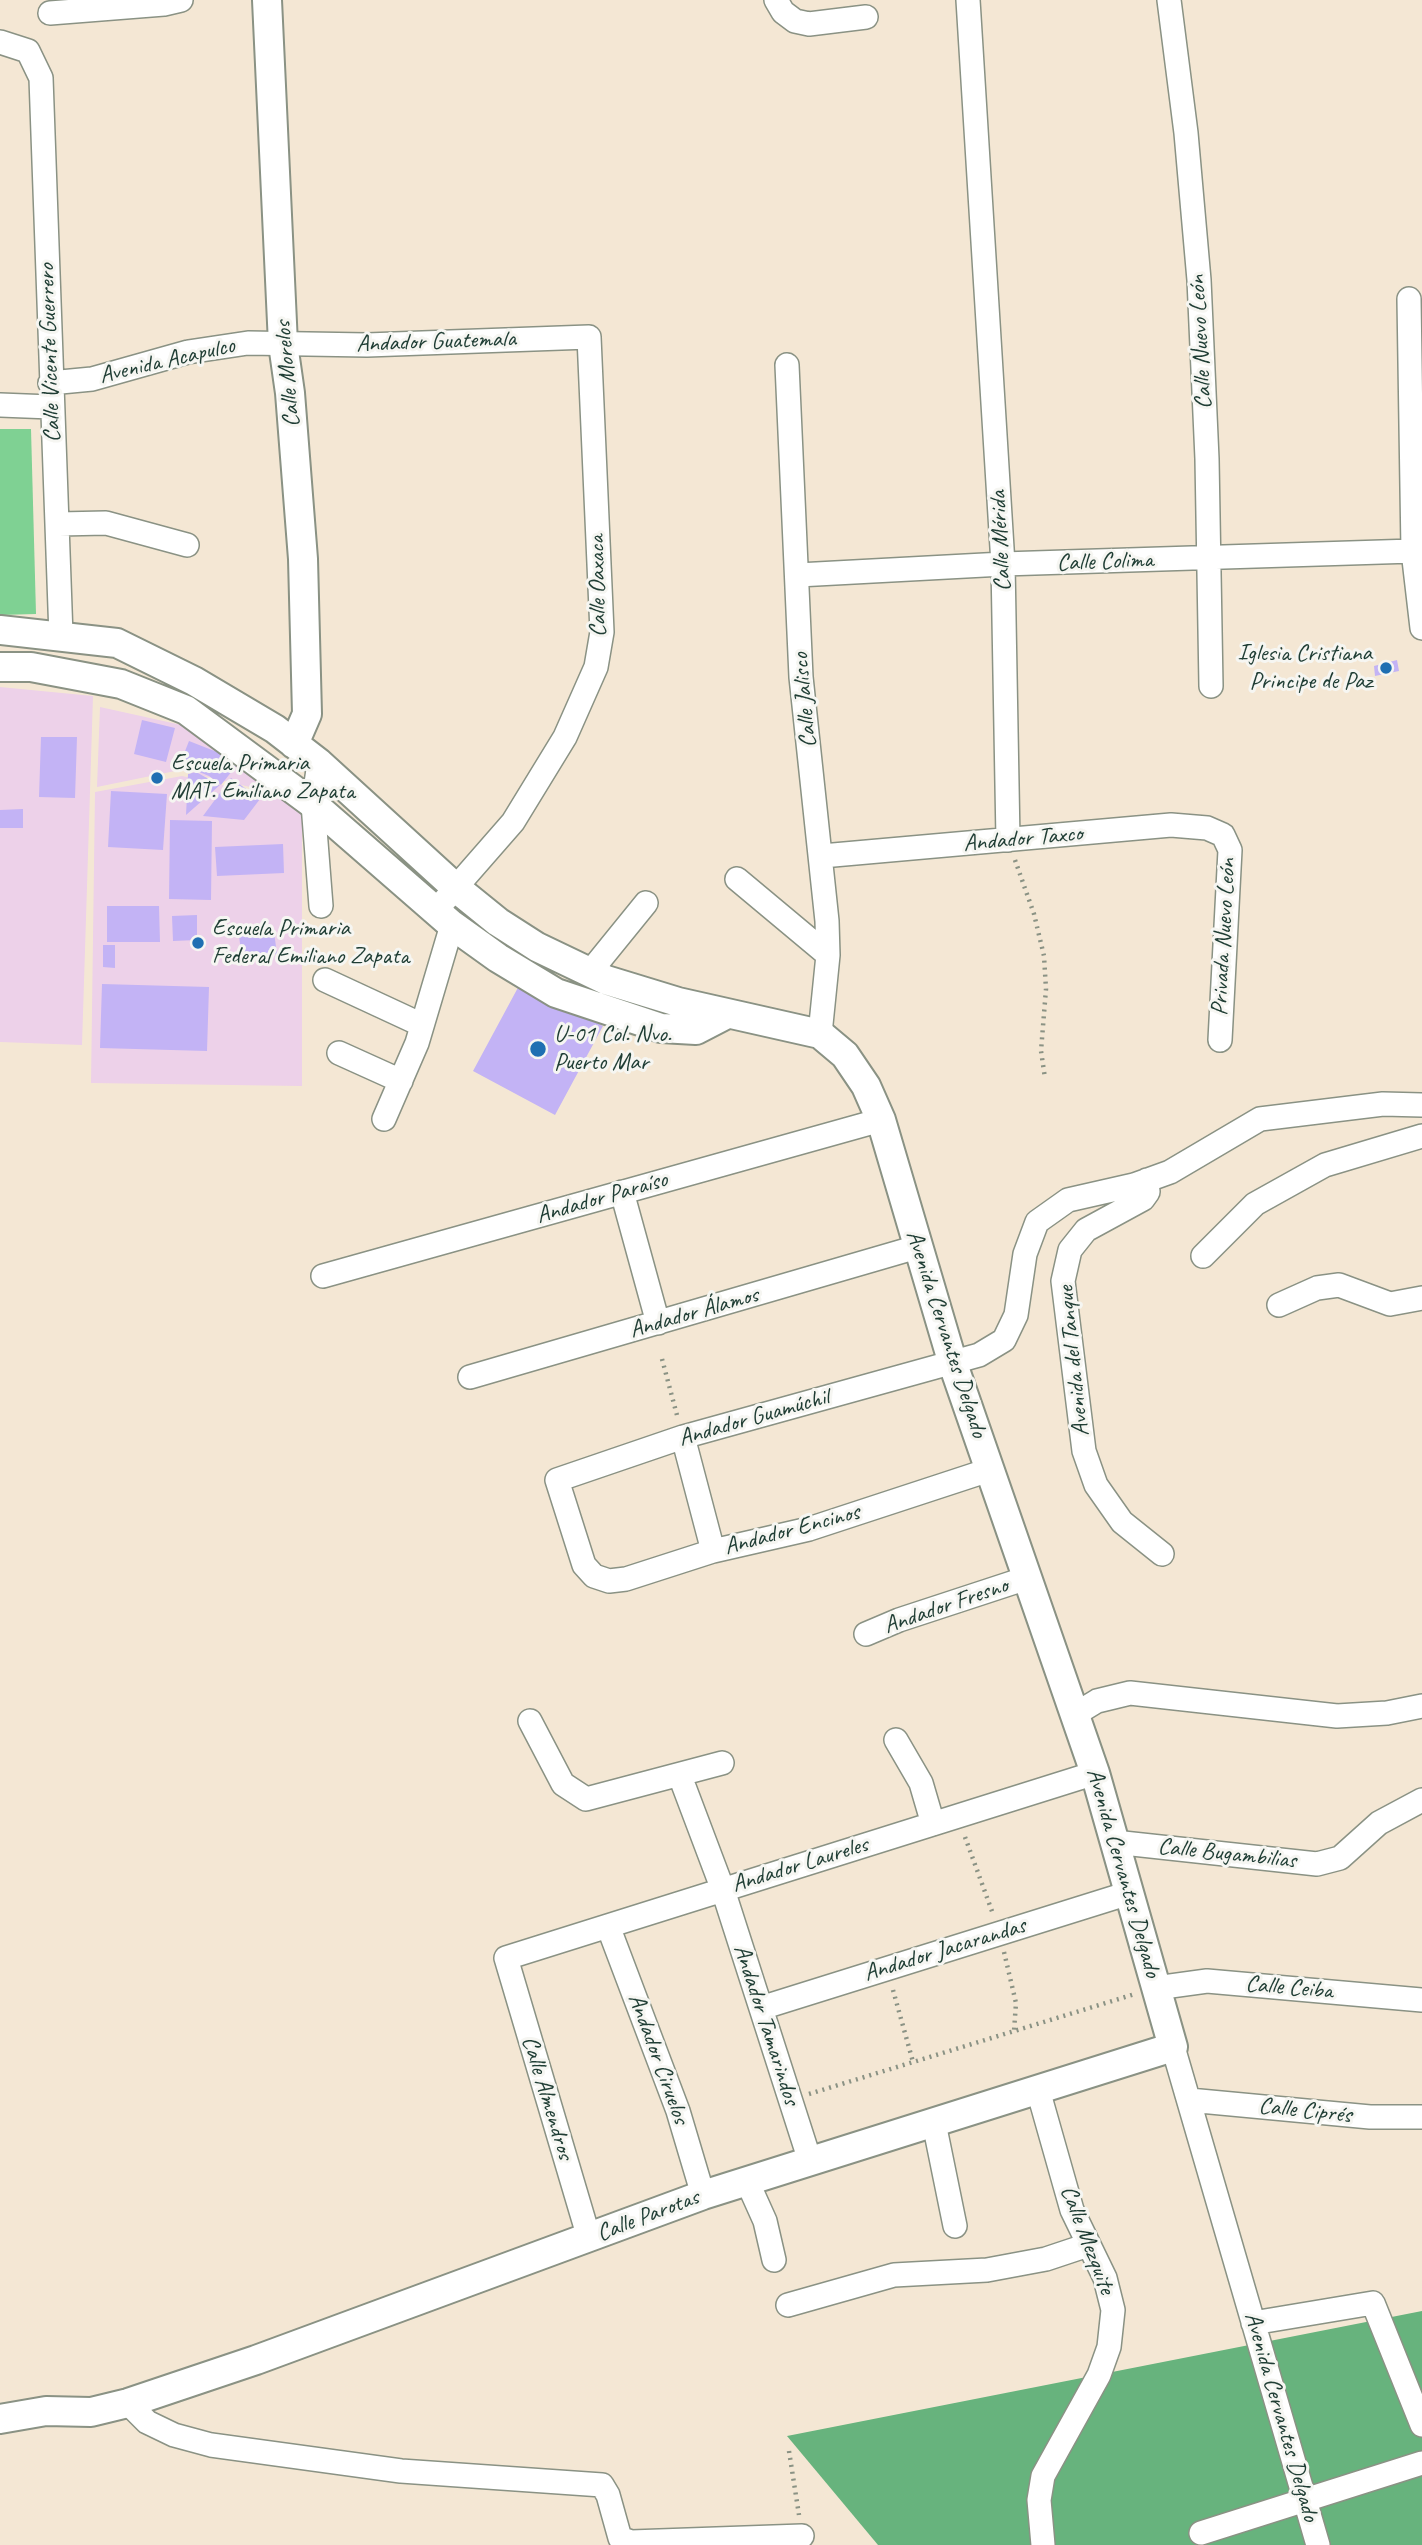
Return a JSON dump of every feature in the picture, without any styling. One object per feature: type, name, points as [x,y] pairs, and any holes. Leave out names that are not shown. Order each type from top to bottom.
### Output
[{"type":"street","points":[[50,13],[164,4],[181,0]]},
{"type":"street","name":"Calle Morelos","points":[[267,0],[283,344],[290,393],[303,559],[307,714],[294,744]]},
{"type":"street","points":[[776,0],[783,12],[795,21],[808,24],[866,17]]},
{"type":"street","name":"Calle Mérida","points":[[968,0],[1003,564],[1008,841]]},
{"type":"street","name":"Calle Nuevo León","points":[[1169,0],[1186,133],[1199,280],[1211,685]]},
{"type":"street","name":"Calle Vicente Guerrero","points":[[0,42],[28,51],[39,69],[51,407],[59,524],[61,636]]},
{"type":"street","points":[[1409,299],[1412,551],[1418,576],[1422,628]]},
{"type":"street","name":"Andador Guatemala","points":[[283,344],[367,345],[589,337]]},
{"type":"street","name":"Calle Oaxaca","points":[[384,1119],[422,1025],[444,918],[456,888],[513,822],[565,737],[596,667],[602,632],[589,337]]},
{"type":"street","name":"Avenida Acapulco","points":[[50,383],[92,379],[188,352],[248,343],[283,344]]},
{"type":"street","name":"Calle Jalisco","points":[[787,365],[801,677],[822,856],[828,955],[820,1034]]},
{"type":"street","points":[[0,405],[51,407]]},
{"type":"street","points":[[59,524],[106,523],[187,545]]},
{"type":"street","name":"Calle Colima","points":[[798,575],[1003,564],[1412,551]]},
{"type":"street","name":"Avenida Cervantes Delgado","points":[[0,630],[117,643],[194,681],[275,729],[319,763],[456,888],[498,922],[537,947],[598,976],[725,1015],[820,1034],[845,1055],[866,1086],[881,1120],[953,1364],[1095,1773],[1318,2545]]},
{"type":"street","points":[[0,667],[31,667],[121,684],[186,710],[313,804],[444,918],[498,958],[556,993],[661,1028],[696,1030],[725,1015]]},
{"type":"street","points":[[319,763],[313,804],[321,906]]},
{"type":"street","name":"Andador Taxco","points":[[822,856],[1171,825],[1207,828],[1223,835]]},
{"type":"street","name":"Privada Nuevo León","points":[[1220,1040],[1230,850],[1223,835]]},
{"type":"street","points":[[737,879],[828,955]]},
{"type":"street","points":[[596,1006],[598,976],[646,903]]},
{"type":"street","points":[[325,980],[422,1025]]},
{"type":"street","points":[[339,1053],[401,1081]]},
{"type":"street","points":[[953,1364],[979,1355],[1004,1340],[1016,1315],[1025,1254],[1037,1222],[1068,1200],[1170,1172],[1261,1119],[1383,1104],[1422,1105]]},
{"type":"street","name":"Andador Paraíso","points":[[323,1276],[881,1120]]},
{"type":"street","points":[[1203,1256],[1255,1204],[1266,1197],[1325,1165],[1422,1136]]},
{"type":"street","name":"Avenida del Tanque","points":[[1147,1180],[1148,1192],[1143,1199],[1086,1230],[1070,1250],[1063,1280],[1084,1451],[1097,1485],[1122,1522],[1163,1554]]},
{"type":"street","points":[[622,1192],[658,1323]]},
{"type":"street","name":"Andador Álamos","points":[[470,1377],[918,1247]]},
{"type":"street","points":[[1279,1305],[1317,1288],[1339,1285],[1390,1304],[1422,1298]]},
{"type":"street","name":"Andador Guamúchil","points":[[594,1576],[584,1565],[557,1480],[683,1437],[953,1364]]},
{"type":"street","points":[[683,1437],[713,1551]]},
{"type":"street","name":"Andador Encinos","points":[[594,1576],[609,1581],[626,1579],[713,1551],[809,1529],[989,1470]]},
{"type":"street","name":"Andador Fresno","points":[[866,1634],[899,1620],[1027,1578]]},
{"type":"street","points":[[1074,1716],[1097,1701],[1130,1693],[1337,1716],[1387,1713],[1422,1706]]},
{"type":"street","points":[[530,1721],[563,1784],[586,1799],[723,1763]]},
{"type":"street","points":[[896,1740],[921,1783],[933,1824]]},
{"type":"street","name":"Andador Laureles","points":[[506,1958],[1095,1773]]},
{"type":"street","name":"Andador Tamarindos","points":[[680,1776],[723,1889],[810,2161]]},
{"type":"street","name":"Calle Bugambilias","points":[[1114,1842],[1317,1864],[1340,1858],[1379,1823],[1422,1800]]},
{"type":"street","name":"Andador Jacarandas","points":[[761,2008],[1129,1893]]},
{"type":"street","name":"Andador Ciruelos","points":[[608,1926],[674,2101],[703,2195]]},
{"type":"street","name":"Calle Almendros","points":[[506,1958],[589,2238]]},
{"type":"street","name":"Calle Ceiba","points":[[1156,1988],[1207,1981],[1422,2000]]},
{"type":"street","name":"Calle Parotas","points":[[0,2419],[46,2411],[91,2412],[128,2403],[256,2360],[703,2195],[1173,2047]]},
{"type":"street","name":"Calle Mezquite","points":[[1038,2090],[1072,2210],[1105,2278],[1114,2310],[1109,2347],[1099,2375],[1043,2476],[1039,2500],[1043,2545]]},
{"type":"street","name":"Calle Ciprés","points":[[1189,2100],[1370,2117],[1422,2117]]},
{"type":"street","points":[[934,2123],[955,2226]]},
{"type":"street","points":[[747,2181],[765,2221],[774,2260]]},
{"type":"street","points":[[788,2305],[894,2275],[987,2270],[1046,2259],[1088,2245]]},
{"type":"street","points":[[1253,2323],[1373,2303],[1422,2425]]},
{"type":"street","points":[[128,2403],[147,2422],[174,2435],[211,2445],[401,2471],[602,2485],[620,2538],[631,2542],[802,2536]]},
{"type":"street","points":[[1201,2533],[1422,2463]]},
{"type":"path","points":[[1008,841],[1034,914],[1044,956],[1046,989],[1041,1051],[1045,1077]]},
{"type":"path","points":[[662,1359],[683,1437]]},
{"type":"path","points":[[887,1968],[913,2062]]},
{"type":"path","points":[[790,2100],[1156,1988]]},
{"type":"path","points":[[789,2451],[802,2536]]},
{"type":"shaded area","points":[[0,687],[93,696],[82,1045],[0,1042]]},
{"type":"shaded area","points":[[100,707],[186,726],[295,798],[180,770],[97,787]]},
{"type":"shaded area","name":"Escuela Primaria Federal Emiliano Zapata","points":[[182,776],[302,803],[302,1086],[91,1083],[95,792]]},
{"type":"green space","points":[[0,429],[31,429],[36,614],[0,615]]},
{"type":"green space","points":[[1422,2311],[1422,2545],[878,2545],[787,2436]]},
{"type":"building","name":"Iglesia Cristiana Principe de Paz","points":[[1397,660],[1399,671],[1375,676],[1374,666]]},
{"type":"building","points":[[142,720],[175,728],[166,762],[134,754]]},
{"type":"building","points":[[41,737],[77,737],[75,798],[39,797]]},
{"type":"building","points":[[189,741],[240,761],[221,785],[209,776],[180,764]]},
{"type":"building","points":[[196,772],[220,785],[186,815],[188,774]]},
{"type":"building","points":[[231,778],[260,799],[244,820],[203,816]]},
{"type":"building","points":[[111,791],[167,794],[163,850],[108,847]]},
{"type":"building","points":[[23,809],[23,828],[0,828],[0,810]]},
{"type":"building","points":[[170,820],[212,821],[211,900],[169,899]]},
{"type":"building","points":[[283,844],[284,873],[217,876],[215,847]]},
{"type":"building","points":[[107,906],[159,906],[160,942],[107,942]]},
{"type":"building","points":[[197,915],[197,940],[173,941],[172,916]]},
{"type":"building","points":[[274,932],[277,954],[242,958],[239,936]]},
{"type":"building","points":[[103,945],[115,945],[115,968],[103,967]]},
{"type":"building","name":"U-01 Col. Nvo. Puerto Mar","points":[[521,982],[603,1026],[555,1115],[473,1071]]},
{"type":"building","points":[[102,984],[209,987],[207,1051],[100,1048]]},
{"type":"place","name":"Iglesia Cristiana Principe de Paz","points":[[1386,668]]},
{"type":"place","name":"Escuela Primaria MAT. Emiliano Zapata","points":[[157,778]]},
{"type":"place","name":"Escuela Primaria Federal Emiliano Zapata","points":[[198,943]]},
{"type":"place","name":"U-01 Col. Nvo. Puerto Mar","points":[[538,1049]]}]
